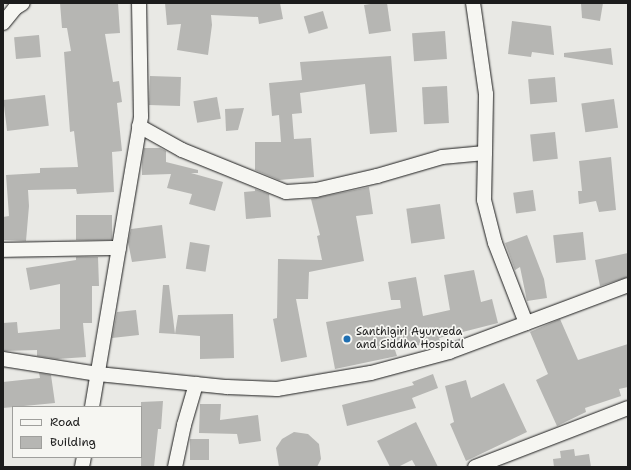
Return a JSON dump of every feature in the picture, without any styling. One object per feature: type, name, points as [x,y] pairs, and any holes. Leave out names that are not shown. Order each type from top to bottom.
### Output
[{"type":"street","points":[[3,23],[15,8],[23,3]]},
{"type":"street","points":[[92,406],[141,116],[139,3]]},
{"type":"street","points":[[472,3],[486,94],[484,200],[495,243],[526,323]]},
{"type":"street","points":[[139,126],[182,150],[286,192],[316,190],[377,176],[442,157],[485,153]]},
{"type":"street","points":[[3,250],[119,248]]},
{"type":"street","points":[[3,359],[98,374],[227,387],[277,389],[371,373],[449,352],[628,285]]},
{"type":"street","points":[[175,467],[184,424],[196,384]]},
{"type":"street","points":[[475,467],[628,408]]},
{"type":"building","points":[[60,3],[118,3],[120,33],[105,34],[113,82],[119,81],[122,102],[117,103],[122,151],[112,152],[114,192],[77,194],[76,189],[28,190],[29,206],[26,241],[3,240],[3,217],[9,216],[6,175],[40,173],[40,168],[78,167],[74,131],[70,132],[64,52],[71,51],[67,28],[62,28]]},
{"type":"building","points":[[165,3],[280,3],[283,19],[259,24],[258,17],[211,15],[212,25],[208,55],[177,50],[181,24],[167,25]]},
{"type":"building","points":[[387,3],[391,31],[369,34],[364,5]]},
{"type":"building","points":[[581,3],[603,3],[600,21],[582,18]]},
{"type":"building","points":[[323,11],[328,28],[309,34],[304,17]]},
{"type":"building","points":[[512,21],[551,26],[554,55],[532,52],[531,57],[508,54]]},
{"type":"building","points":[[445,31],[447,59],[414,61],[412,33]]},
{"type":"building","points":[[39,35],[41,57],[16,59],[14,37]]},
{"type":"building","points":[[611,48],[613,65],[564,57],[564,53]]},
{"type":"building","points":[[391,56],[397,132],[370,134],[365,84],[300,93],[302,113],[292,114],[294,139],[311,138],[314,177],[279,180],[255,170],[255,142],[281,142],[279,115],[272,116],[269,83],[302,80],[300,62]]},
{"type":"building","points":[[150,76],[181,77],[180,106],[149,105]]},
{"type":"building","points":[[555,77],[557,102],[530,104],[528,79]]},
{"type":"building","points":[[447,86],[449,123],[424,124],[422,87]]},
{"type":"building","points":[[45,95],[49,126],[7,131],[3,100]]},
{"type":"building","points":[[217,97],[221,119],[197,123],[193,101]]},
{"type":"building","points":[[614,99],[618,128],[585,132],[581,104]]},
{"type":"building","points":[[244,108],[238,130],[226,131],[225,109]]},
{"type":"building","points":[[555,132],[558,159],[533,161],[530,135]]},
{"type":"building","points":[[144,148],[160,148],[166,151],[166,162],[198,170],[198,173],[191,173],[223,182],[215,211],[189,204],[192,194],[167,188],[171,174],[142,175]]},
{"type":"building","points":[[611,157],[616,210],[599,212],[596,201],[579,204],[578,191],[582,191],[579,161]]},
{"type":"building","points":[[369,187],[373,214],[356,216],[364,261],[309,272],[308,299],[296,299],[307,357],[281,362],[273,319],[277,318],[278,259],[322,260],[317,236],[320,235],[311,199]]},
{"type":"building","points":[[255,189],[269,194],[271,217],[246,219],[244,192],[255,191]]},
{"type":"building","points":[[533,190],[536,211],[516,214],[513,193]]},
{"type":"building","points":[[440,204],[445,239],[411,243],[406,209]]},
{"type":"building","points":[[76,215],[112,215],[112,240],[76,240]]},
{"type":"building","points":[[162,225],[166,258],[132,262],[128,242],[131,229]]},
{"type":"building","points":[[583,232],[586,260],[556,263],[553,235]]},
{"type":"building","points":[[527,235],[544,279],[547,298],[527,301],[520,267],[515,270],[505,243]]},
{"type":"building","points":[[190,242],[210,245],[206,272],[186,269]]},
{"type":"building","points":[[628,253],[628,277],[600,286],[595,260]]},
{"type":"building","points":[[76,257],[98,257],[99,286],[92,286],[92,323],[83,323],[86,357],[57,359],[37,356],[37,350],[3,351],[3,323],[17,322],[18,333],[60,329],[60,284],[30,290],[26,268],[76,260]]},
{"type":"building","points":[[474,270],[481,302],[492,299],[498,323],[439,338],[440,341],[395,350],[397,356],[335,369],[326,322],[401,308],[400,300],[391,300],[388,282],[416,277],[423,316],[450,310],[444,275]]},
{"type":"building","points":[[163,285],[169,285],[175,334],[159,333]]},
{"type":"building","points":[[136,310],[139,335],[112,338],[117,312]]},
{"type":"building","points":[[233,314],[234,358],[200,359],[200,336],[175,334],[178,315]]},
{"type":"building","points":[[560,319],[578,360],[628,344],[628,387],[619,389],[621,396],[585,408],[586,412],[557,426],[536,380],[548,374],[530,332]]},
{"type":"building","points":[[39,373],[51,375],[55,403],[3,408],[3,382],[40,378]]},
{"type":"building","points":[[433,374],[438,388],[412,398],[416,408],[347,426],[342,405],[414,385],[412,382]]},
{"type":"building","points":[[466,380],[471,398],[504,383],[527,432],[466,461],[450,424],[454,422],[445,386]]},
{"type":"building","points":[[163,401],[161,429],[158,429],[154,467],[141,467],[141,402]]},
{"type":"building","points":[[200,404],[221,404],[220,420],[258,415],[261,441],[239,444],[237,434],[199,433]]},
{"type":"building","points":[[416,422],[438,467],[416,467],[412,460],[398,467],[390,467],[377,441]]},
{"type":"building","points":[[294,432],[308,434],[319,444],[321,459],[317,467],[279,467],[276,448],[282,439]]},
{"type":"building","points":[[190,439],[209,439],[209,460],[190,460]]},
{"type":"building","points":[[574,449],[575,456],[589,454],[591,467],[554,467],[553,459],[561,458],[560,451]]},
{"type":"place","name":"Santhigiri Ayurveda and Siddha Hospital","points":[[347,339]]}]
